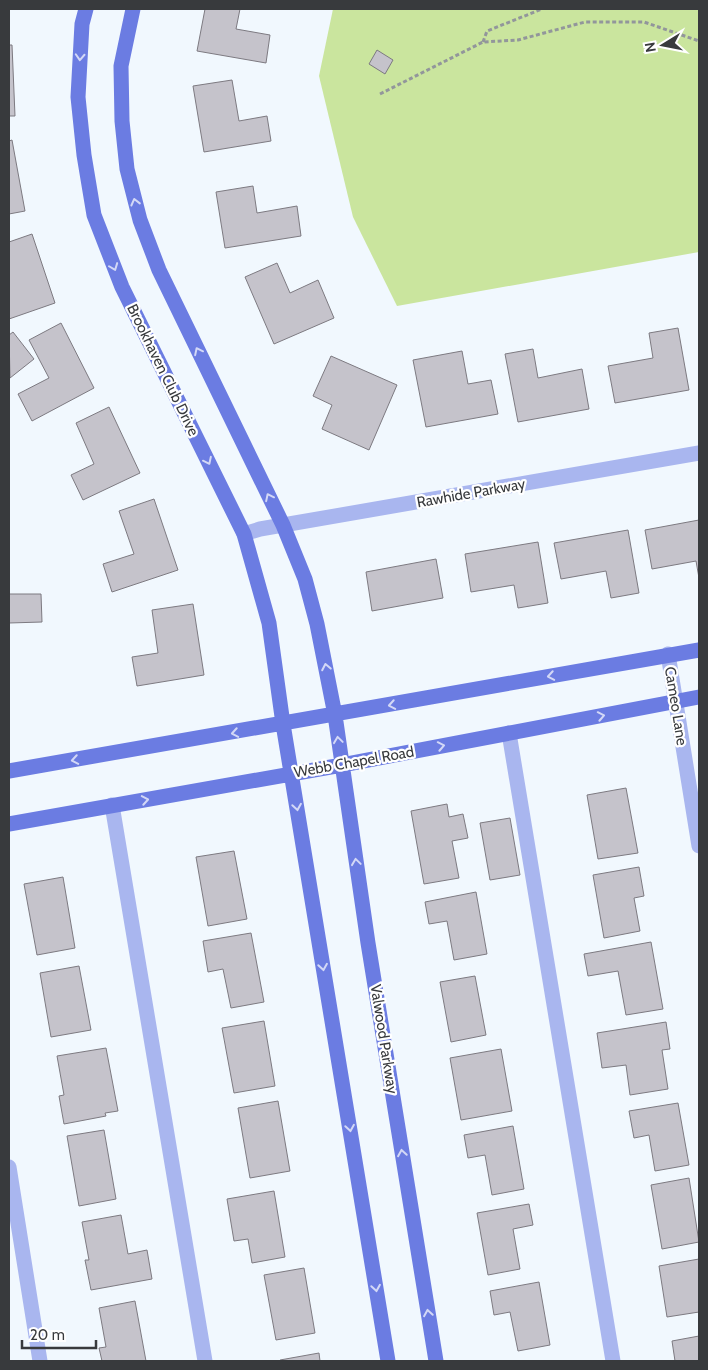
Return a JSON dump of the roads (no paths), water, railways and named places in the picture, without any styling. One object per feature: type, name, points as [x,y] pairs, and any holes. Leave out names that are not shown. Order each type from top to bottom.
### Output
[{"type":"main road","name":"Brookhaven Club Drive","points":[[86,9],[82,24],[78,97],[84,155],[94,215],[122,287],[244,534],[270,623],[283,724]]},
{"type":"main road","points":[[133,9],[121,66],[122,121],[127,169],[140,220],[159,270],[283,525],[305,579],[317,624],[335,715]]},
{"type":"main road","points":[[9,771],[699,650]]},
{"type":"main road","name":"Webb Chapel Road","points":[[9,824],[342,765],[699,697]]},
{"type":"main road","name":"Valwood Parkway","points":[[335,715],[436,1361]]},
{"type":"main road","points":[[283,724],[388,1361]]},
{"type":"street","name":"Rawhide Parkway","points":[[244,534],[283,525],[699,453]]},
{"type":"street","name":"Cameo Lane","points":[[668,654],[699,846]]},
{"type":"street","points":[[509,733],[613,1361]]},
{"type":"street","points":[[112,805],[205,1361]]},
{"type":"street","points":[[9,1168],[40,1361]]}]
